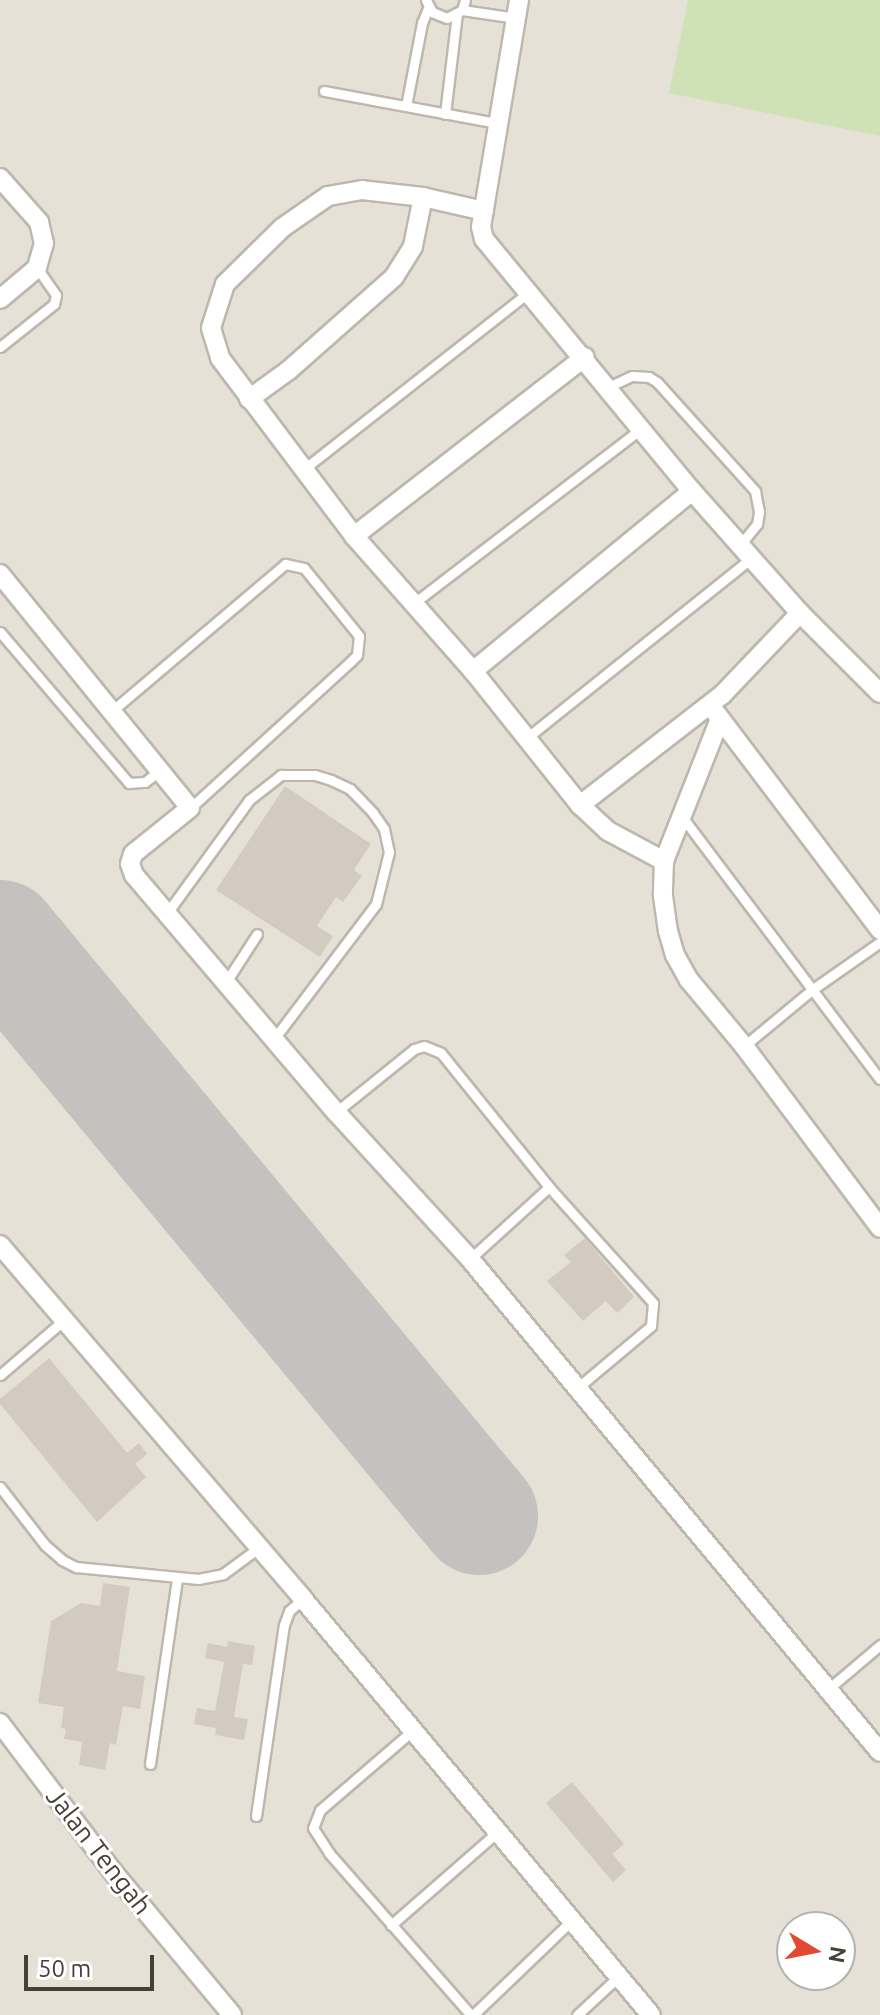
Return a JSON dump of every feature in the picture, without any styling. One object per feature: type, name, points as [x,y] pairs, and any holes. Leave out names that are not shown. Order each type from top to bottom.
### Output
[{"type":"street","points":[[518,9],[497,123],[484,211],[484,239],[585,357],[692,491],[800,613],[880,693]]},
{"type":"street","points":[[0,178],[43,230],[43,257],[37,268],[0,299]]},
{"type":"street","points":[[484,211],[423,197],[362,190],[328,196],[282,228],[225,284],[211,328],[213,343],[249,399],[354,536],[473,671],[580,805],[608,831],[664,861]]},
{"type":"street","points":[[249,399],[289,370],[394,277],[413,246],[423,197]]},
{"type":"street","points":[[354,536],[585,357]]},
{"type":"street","points":[[473,671],[692,491]]},
{"type":"street","points":[[0,574],[190,808],[141,845],[130,864],[134,875],[336,1112],[470,1259],[880,1752]]},
{"type":"street","points":[[580,805],[716,712],[800,613]]},
{"type":"street","points":[[716,712],[683,818],[664,861],[663,896],[675,955],[689,980],[744,1046],[880,1228]]},
{"type":"street","points":[[716,712],[880,930]]},
{"type":"street","points":[[0,1245],[257,1549],[303,1599],[570,1922],[651,2015]]},
{"type":"street","name":"Jalan Tengah","points":[[2,1729],[113,1872],[232,2015]]},
{"type":"lane","points":[[406,106],[427,4],[441,17],[461,8],[518,9]]},
{"type":"lane","points":[[445,114],[461,8]]},
{"type":"lane","points":[[324,91],[497,123]]},
{"type":"lane","points":[[0,347],[54,304],[56,295],[37,268]]},
{"type":"lane","points":[[304,469],[528,293]]},
{"type":"lane","points":[[528,737],[747,550],[757,524],[759,512],[755,491],[657,382],[649,377],[632,376],[608,387]]},
{"type":"lane","points":[[414,603],[641,429]]},
{"type":"lane","points":[[113,710],[285,564],[304,568],[359,636],[357,655],[190,808]]},
{"type":"lane","points":[[0,632],[129,783],[145,782],[160,770]]},
{"type":"lane","points":[[167,913],[249,800],[281,775],[315,775],[331,780],[350,789],[373,813],[384,829],[389,852],[385,879],[376,904],[274,1039]]},
{"type":"lane","points":[[683,818],[880,1079]]},
{"type":"lane","points":[[226,982],[257,934]]},
{"type":"lane","points":[[744,1046],[813,989],[880,942]]},
{"type":"lane","points":[[336,1112],[414,1049],[424,1046],[434,1049],[549,1187],[653,1303],[651,1326],[576,1389]]},
{"type":"lane","points":[[470,1259],[549,1187]]},
{"type":"lane","points":[[0,1375],[64,1320]]},
{"type":"lane","points":[[0,1487],[62,1560],[76,1567],[177,1578],[223,1574],[257,1549]]},
{"type":"lane","points":[[150,1764],[177,1578]]},
{"type":"lane","points":[[256,1816],[284,1625],[289,1611],[303,1599]]},
{"type":"lane","points":[[827,1690],[880,1645]]},
{"type":"lane","points":[[412,1731],[320,1810],[313,1820],[321,1842],[472,2015],[570,1922]]},
{"type":"lane","points":[[391,1925],[496,1833]]},
{"type":"lane","points":[[577,2015],[617,1978]]},
{"type":"shaded area","points":[[0,0],[880,0],[880,2015],[0,2015]]},
{"type":"green space","points":[[688,0],[880,0],[880,136],[669,93]]},
{"type":"building","points":[[285,786],[371,844],[354,870],[362,876],[343,902],[336,897],[317,926],[333,936],[320,957],[216,890]]},
{"type":"building","points":[[585,1238],[634,1297],[617,1313],[606,1301],[583,1321],[547,1281],[571,1262],[564,1255]]},
{"type":"building","points":[[49,1358],[127,1453],[139,1443],[147,1454],[135,1464],[146,1477],[97,1522],[0,1404],[0,1399]]},
{"type":"building","points":[[103,1583],[130,1587],[117,1671],[145,1676],[140,1709],[123,1706],[116,1745],[110,1743],[105,1770],[79,1765],[82,1742],[64,1739],[66,1729],[61,1728],[64,1707],[38,1703],[51,1621],[81,1603],[100,1606]]},
{"type":"building","points":[[228,1641],[255,1646],[252,1665],[243,1664],[234,1717],[248,1719],[244,1740],[215,1735],[216,1728],[194,1724],[197,1708],[215,1711],[224,1662],[205,1658],[208,1643],[227,1647]]},
{"type":"building","points":[[572,1782],[624,1844],[612,1854],[626,1870],[613,1882],[546,1803]]},
{"type":"runway","points":[[0,939],[479,1516]]}]
